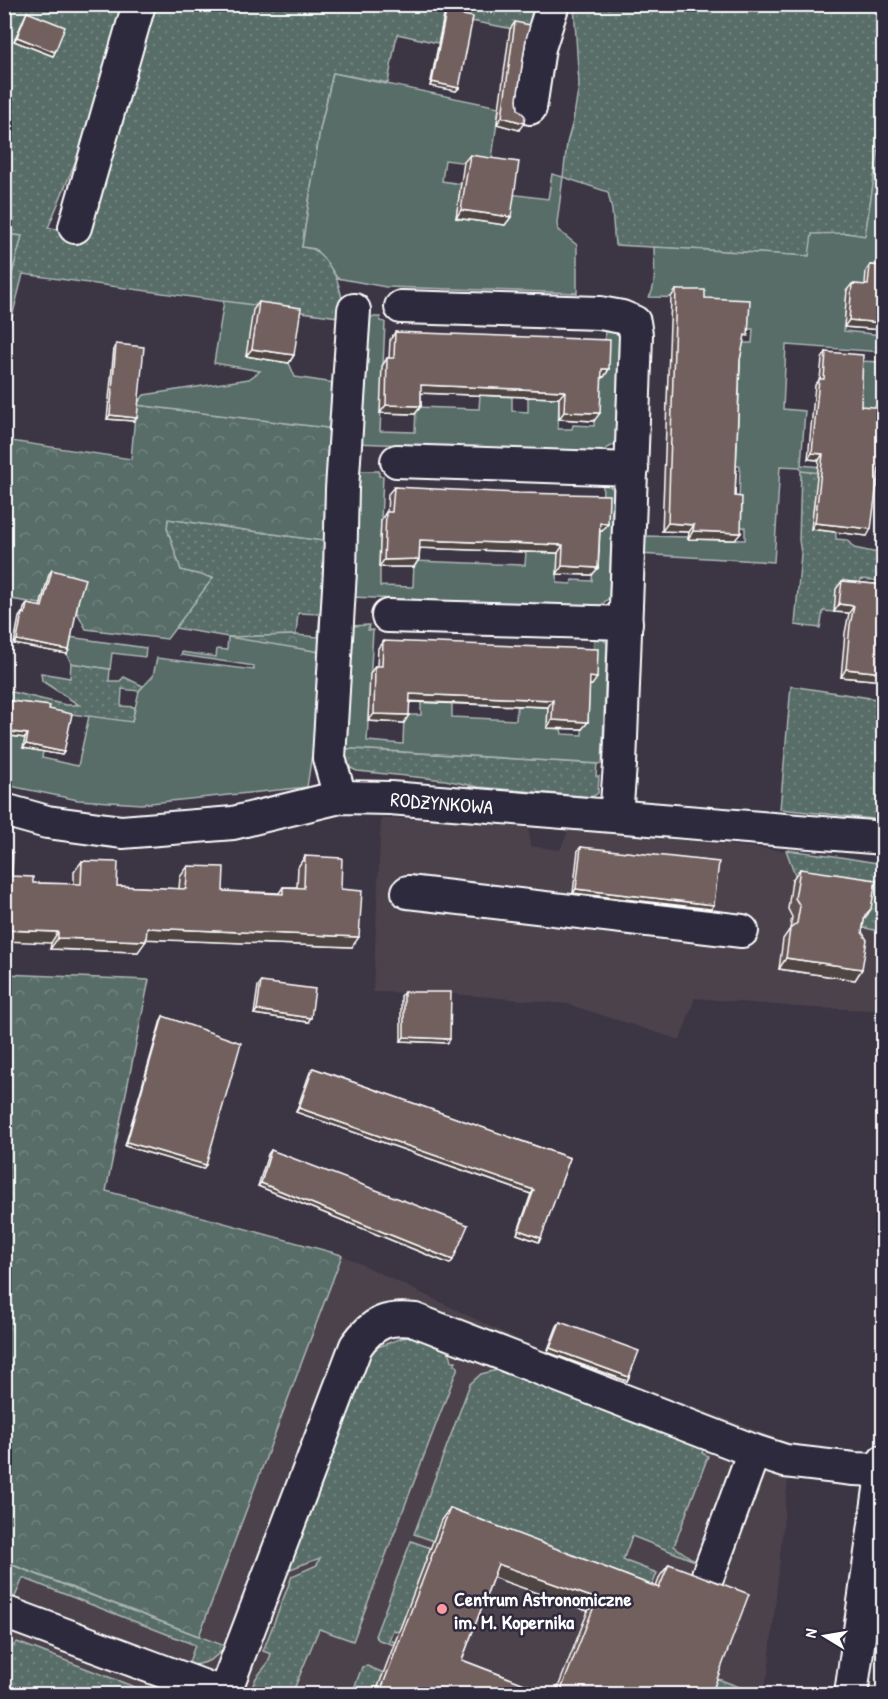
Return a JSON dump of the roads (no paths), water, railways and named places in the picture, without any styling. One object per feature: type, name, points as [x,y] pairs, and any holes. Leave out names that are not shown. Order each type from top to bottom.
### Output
[{"type":"street","points":[[75,227],[139,4]]},
{"type":"street","points":[[530,108],[539,48],[553,4]]},
{"type":"street","points":[[401,307],[600,313],[634,322],[636,335],[632,469],[616,816]]},
{"type":"street","points":[[340,797],[329,758],[340,571],[342,489],[354,310]]},
{"type":"street","points":[[397,461],[632,469]]},
{"type":"street","points":[[387,616],[626,623]]},
{"type":"street","name":"RODZYNKOWA","points":[[4,810],[46,822],[122,832],[233,823],[340,797],[390,798],[884,838]]},
{"type":"street","points":[[408,892],[742,931]]},
{"type":"street","points":[[5,1614],[224,1694],[356,1346],[365,1333],[380,1322],[397,1318],[415,1320],[754,1451],[785,1461],[854,1468],[882,1477],[870,1653],[851,1695]]},
{"type":"street","points":[[708,1575],[754,1451]]},
{"type":"place","name":"Centrum Astronomiczne im. M. Kopernika","points":[[442,1609]]}]
